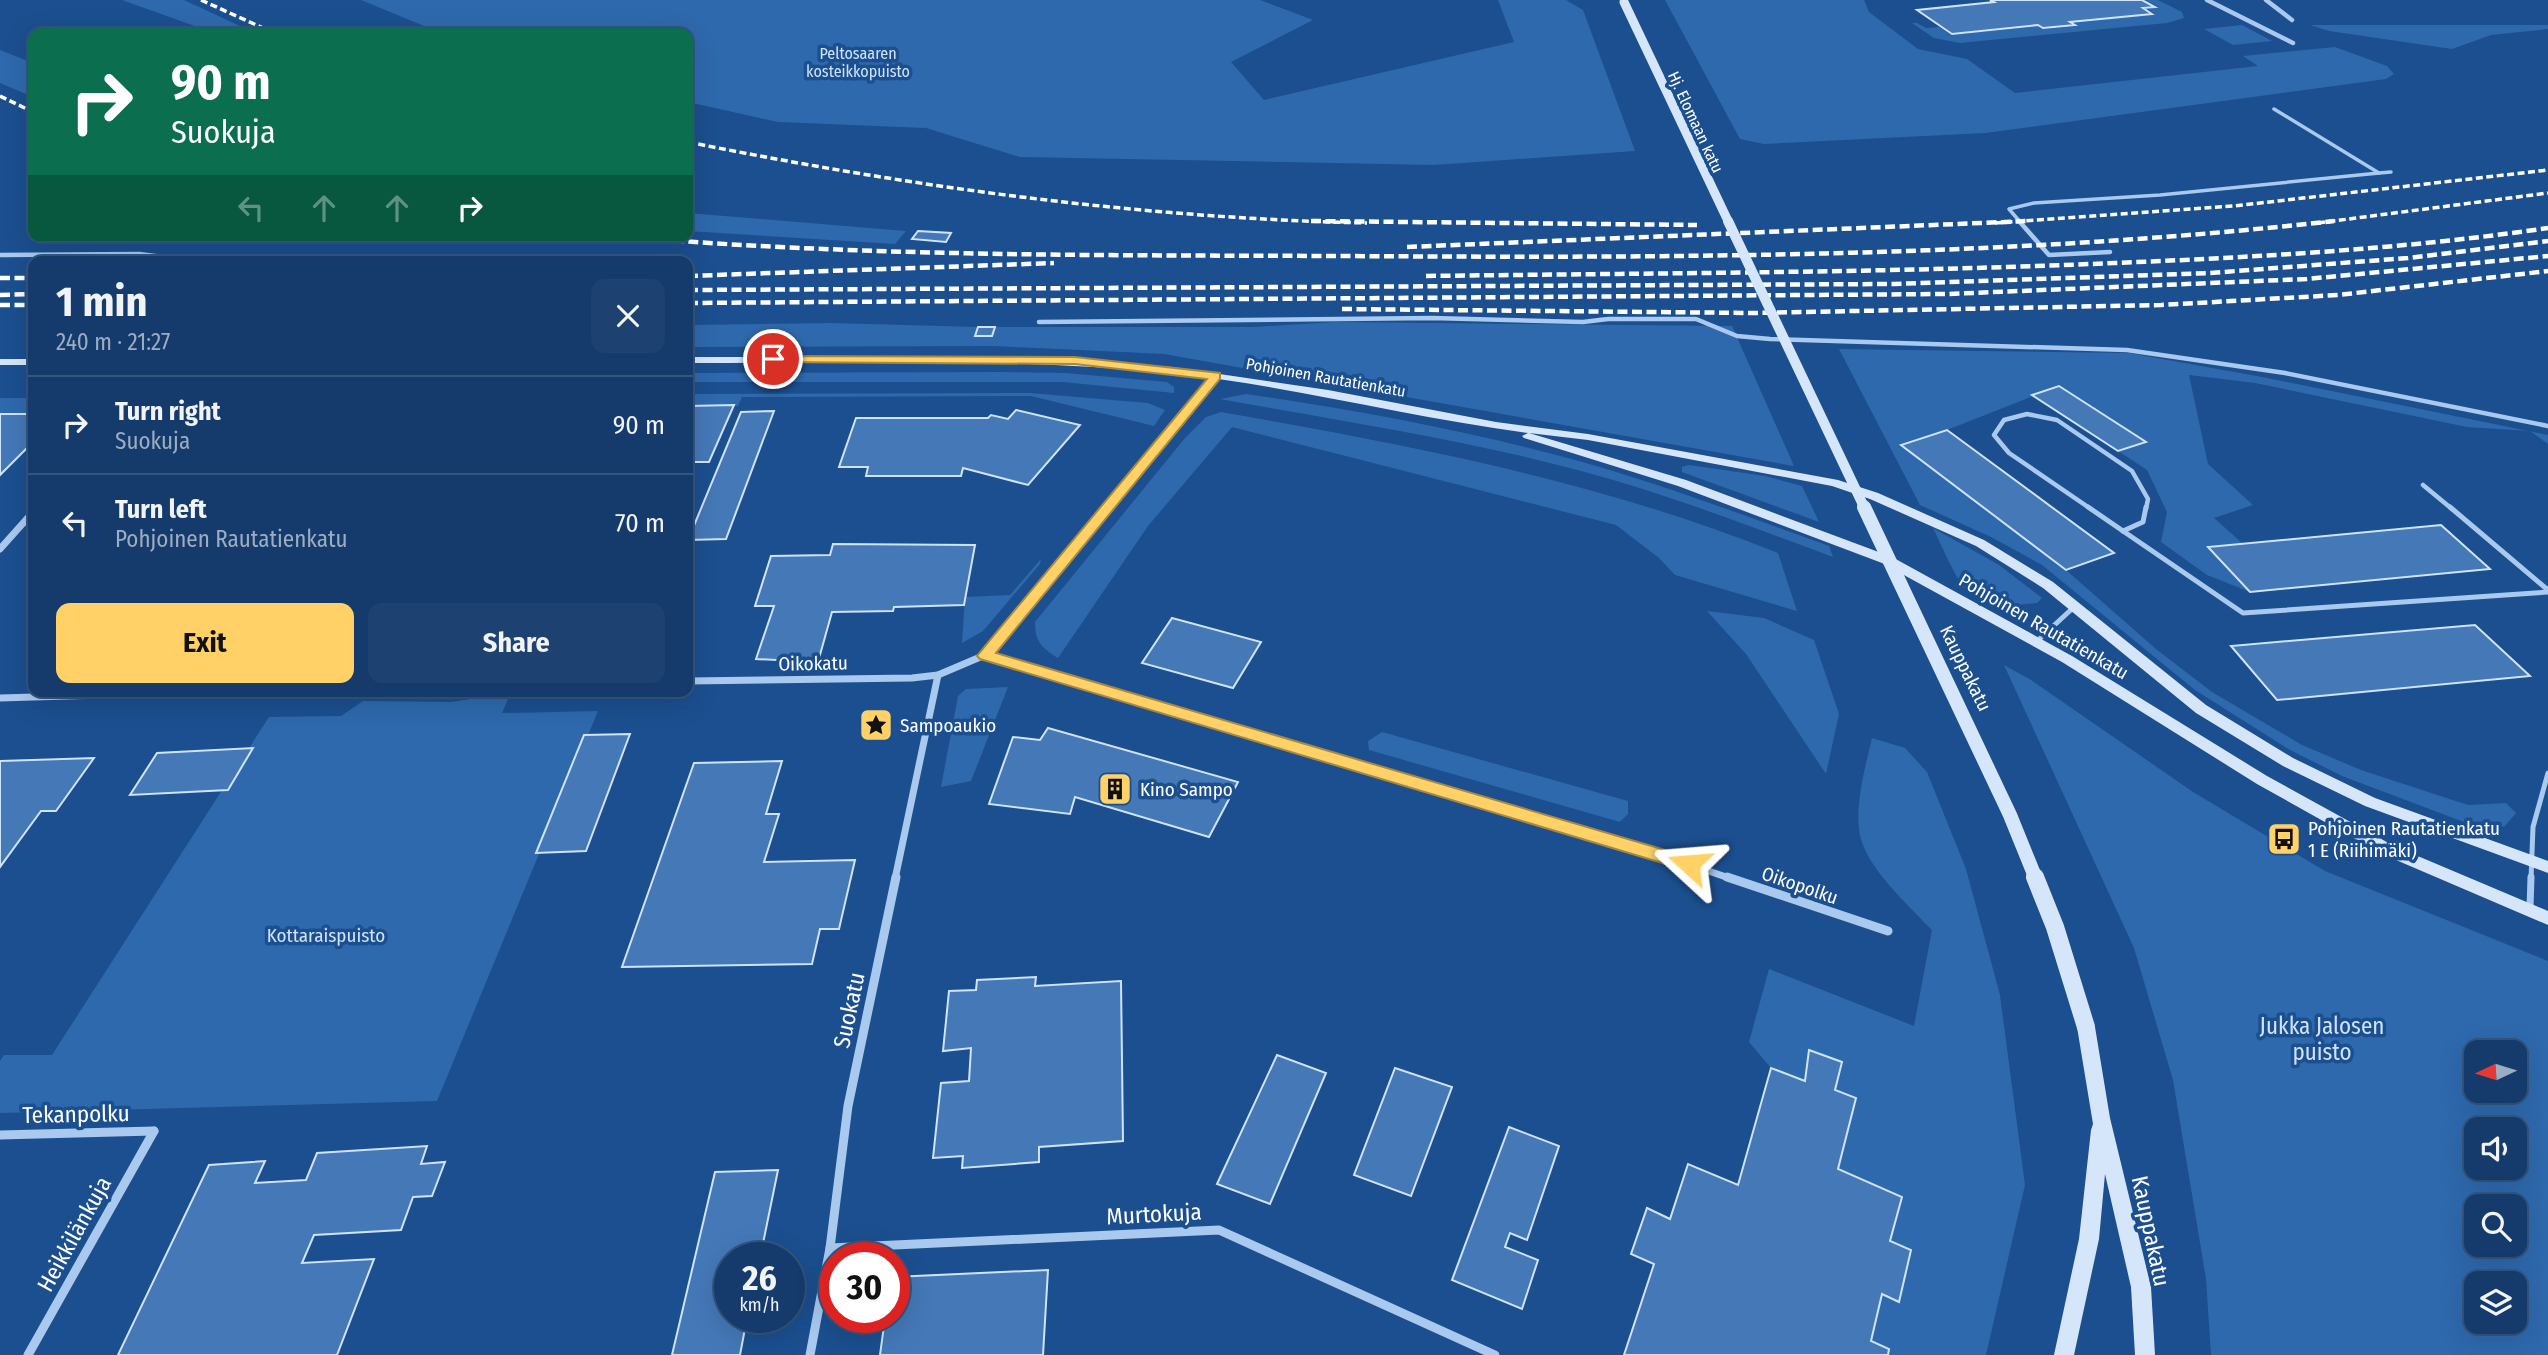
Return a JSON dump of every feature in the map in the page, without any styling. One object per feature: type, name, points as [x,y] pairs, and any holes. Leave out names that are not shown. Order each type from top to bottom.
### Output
[{"type":"street","points":[[2207,0],[2293,43]]},
{"type":"street","points":[[2266,0],[2292,20]]},
{"type":"street","name":"Hj. Elomaan katu","points":[[1623,1],[1743,254]]},
{"type":"street","name":"Kauppakatu","points":[[1743,254],[2010,814],[2055,927],[2086,1027],[2101,1118],[2141,1287],[2145,1355]]},
{"type":"street","name":"Pohjoinen Rautatienkatu","points":[[693,360],[1075,361],[1216,376],[1328,393],[1496,425],[1588,437],[1834,484],[1874,496],[1980,542],[2048,585],[2201,709],[2288,761],[2370,802],[2548,867]]},
{"type":"street","points":[[0,362],[28,362]]},
{"type":"street","points":[[938,675],[985,656],[1216,376]]},
{"type":"street","name":"Pohjoinen Rautatienkatu","points":[[1496,425],[1682,483],[1887,559],[2036,642],[2262,780],[2388,850],[2548,918]]},
{"type":"street","points":[[0,549],[28,518]]},
{"type":"street","name":"Oikopolku","points":[[985,656],[1644,849],[1888,931]]},
{"type":"street","name":"Oikokatu","points":[[693,681],[912,678],[938,675]]},
{"type":"street","name":"Suokatu","points":[[831,1242],[848,1106],[938,675]]},
{"type":"street","points":[[0,698],[34,697]]},
{"type":"street","name":"Kauppakatu","points":[[2064,1355],[2089,1239],[2101,1118]]},
{"type":"street","name":"Tekanpolku","points":[[0,1135],[154,1132]]},
{"type":"street","name":"Heikkilänkuja","points":[[28,1355],[154,1132]]},
{"type":"street","name":"Murtokuja","points":[[910,1244],[1219,1230],[1495,1355]]},
{"type":"street","name":"Suokatu","points":[[810,1355],[819,1307]]},
{"type":"lane","points":[[2274,109],[2379,173]]},
{"type":"lane","points":[[2110,252],[2049,255],[2009,209],[2034,203],[2160,195],[2391,172]]},
{"type":"lane","points":[[0,255],[155,256]]},
{"type":"lane","points":[[1039,322],[1432,318],[1583,323],[1608,319],[1696,319],[1737,336],[1770,339],[2127,349],[2285,373],[2548,426]]},
{"type":"lane","points":[[2122,532],[2143,522],[2148,499],[2132,471],[2057,420],[2027,414],[2004,420],[1994,435],[2009,453],[2122,532],[2243,613],[2548,591]]},
{"type":"lane","points":[[2423,485],[2548,591]]},
{"type":"lane","points":[[2036,642],[2074,607]]},
{"type":"lane","points":[[2530,911],[2533,827],[2548,773]]},
{"type":"green space","points":[[122,0],[184,0],[244,28],[200,28]]},
{"type":"green space","name":"Peltosaaren kosteikkopuisto","points":[[361,0],[1260,0],[1313,20],[1231,62],[1264,100],[1514,42],[1498,0],[1566,0],[1583,10],[1635,151],[1434,165],[1020,157],[926,128],[778,122],[693,103],[693,28],[429,28]]},
{"type":"green space","points":[[1665,0],[1864,0],[1869,12],[1918,49],[1967,59],[2015,93],[2258,66],[2243,56],[2335,47],[2387,66],[2394,74],[2386,79],[1985,133],[1764,144],[1740,139]]},
{"type":"green space","points":[[2145,0],[2158,0],[2182,12],[2184,18],[2167,23],[1960,43],[1934,38],[1912,23],[1926,28],[1939,27],[1951,35],[2038,26],[2043,29],[2078,26],[2074,23],[2155,14],[2148,9],[2159,7]]},
{"type":"green space","points":[[2242,25],[2272,41],[2233,45],[2204,29]]},
{"type":"green space","points":[[2310,25],[2548,25],[2548,29],[2491,35],[2452,49],[2329,31]]},
{"type":"green space","points":[[0,50],[28,61],[28,95],[0,83]]},
{"type":"green space","points":[[693,213],[906,231],[895,244],[693,231]]},
{"type":"green space","points":[[1336,322],[1732,326],[1794,466],[1164,354],[994,346],[693,347],[693,325],[831,323],[978,327],[976,336],[992,336],[995,327],[1253,327]]},
{"type":"green space","points":[[1839,349],[2129,353],[2527,431],[2467,427],[2255,383],[2189,375],[2208,464],[2253,505],[2214,518],[2242,543],[2208,547],[2250,592],[2207,575],[2161,542],[2167,512],[2147,470],[2118,451],[2145,441],[2059,386],[1901,445],[2066,570],[2156,649],[2212,692],[2302,745],[2361,770],[2468,805],[2506,803],[2516,813],[2505,826],[2485,830],[2342,776],[2290,750],[2195,690],[2042,565],[1991,537],[1920,505]]},
{"type":"green space","points":[[693,373],[1066,373],[1167,382],[1174,387],[1174,393],[1063,382],[693,382]]},
{"type":"green space","points":[[1030,393],[1148,403],[1165,410],[1154,426],[1031,396],[742,397],[738,406],[693,406],[693,394]]},
{"type":"green space","points":[[1246,394],[1413,422],[1579,461],[1674,491],[1829,546],[1833,557],[1677,500],[1581,471],[1447,440],[1220,399]]},
{"type":"green space","points":[[0,398],[28,398],[28,413],[0,413]]},
{"type":"green space","points":[[1221,412],[1363,438],[1503,468],[1642,505],[1710,528],[1778,553],[1797,611],[1675,575],[1659,558],[1616,525],[1232,427],[1148,526],[1058,658],[1052,654],[1038,640],[1035,622],[1185,438],[1206,417]]},
{"type":"green space","points":[[2531,431],[2548,435],[2548,444]]},
{"type":"green space","points":[[1689,465],[1765,476],[1802,486],[1819,522],[1682,472],[1682,467]]},
{"type":"green space","points":[[1933,528],[1999,565],[2042,598],[2037,603],[2010,605],[1992,603],[1974,596],[1958,579]]},
{"type":"green space","points":[[1041,559],[1040,564],[983,631],[962,643],[965,597],[1010,595]]},
{"type":"green space","points":[[1707,611],[1764,618],[1814,640],[1839,714],[1826,774],[1746,654]]},
{"type":"green space","name":"Jukka Jalosen puisto","points":[[2004,665],[2031,680],[2193,792],[2325,871],[2548,961],[2548,1355],[2211,1355],[2206,1279],[2173,1080],[2134,948]]},
{"type":"green space","points":[[1008,687],[971,781],[941,787],[958,696],[966,689]]},
{"type":"green space","name":"Kottaraispuisto","points":[[508,699],[502,713],[598,711],[437,1101],[0,1113],[0,1061],[4,1055],[52,1055],[269,717],[341,716],[363,701],[451,702]]},
{"type":"green space","points":[[1382,732],[1628,801],[1628,814],[1620,822],[1369,750],[1368,741]]},
{"type":"green space","points":[[1872,738],[1905,748],[1927,772],[1966,869],[2000,995],[2025,1185],[1986,1355],[1888,1355],[1889,1349],[1871,1341],[1882,1294],[1899,1301],[1911,1251],[1890,1241],[1902,1197],[1838,1169],[1856,1099],[1835,1090],[1842,1062],[1810,1050],[1805,1081],[1771,1068],[1749,1042],[1769,969],[1914,1026],[1932,930],[1888,884],[1862,843],[1859,807]]},
{"type":"building","points":[[1990,0],[2142,0],[2155,7],[2143,8],[2152,14],[2070,22],[2075,25],[2043,28],[2038,25],[1952,34],[1917,10],[1994,2]]},
{"type":"building","points":[[918,231],[951,233],[946,242],[912,239]]},
{"type":"building","points":[[978,327],[995,327],[992,336],[975,336]]},
{"type":"building","points":[[2059,386],[2146,442],[2118,451],[2032,395]]},
{"type":"building","points":[[734,405],[709,462],[693,462],[693,406]]},
{"type":"building","points":[[1016,410],[1080,425],[1028,485],[963,468],[961,476],[866,476],[868,467],[839,467],[856,418],[988,418],[991,415],[1008,419]]},
{"type":"building","points":[[774,411],[726,539],[693,540],[693,528],[741,412]]},
{"type":"building","points":[[0,414],[28,414],[28,447],[0,475]]},
{"type":"building","points":[[1947,430],[2114,553],[2066,570],[1901,445]]},
{"type":"building","points":[[2441,525],[2490,569],[2250,592],[2208,547]]},
{"type":"building","points":[[833,544],[975,545],[964,605],[894,607],[893,611],[832,612],[818,662],[756,659],[774,606],[755,606],[771,556],[830,555]]},
{"type":"building","points":[[1172,618],[1261,642],[1233,688],[1142,663]]},
{"type":"building","points":[[2475,625],[2530,676],[2277,700],[2231,646]]},
{"type":"building","name":"Kino Sampo","points":[[1048,728],[1238,782],[1209,837],[1075,797],[1070,814],[989,804],[1013,737],[1040,740]]},
{"type":"building","points":[[630,734],[586,851],[536,853],[584,735]]},
{"type":"building","points":[[253,748],[228,790],[130,795],[157,753]]},
{"type":"building","points":[[94,758],[56,811],[41,811],[0,867],[0,761]]},
{"type":"building","points":[[782,761],[766,814],[779,814],[764,862],[855,860],[839,929],[820,929],[812,964],[622,967],[694,763]]},
{"type":"building","points":[[1036,977],[1035,986],[1121,981],[1123,1141],[1039,1147],[1039,1162],[962,1168],[963,1156],[933,1158],[941,1083],[969,1081],[971,1048],[943,1051],[949,991],[976,990],[977,980]]},
{"type":"building","points":[[1809,1050],[1842,1062],[1835,1090],[1856,1098],[1838,1169],[1902,1197],[1890,1241],[1911,1250],[1899,1302],[1882,1294],[1871,1341],[1889,1349],[1888,1355],[1624,1355],[1654,1264],[1631,1254],[1647,1208],[1670,1219],[1688,1164],[1738,1185],[1771,1068],[1805,1081]]},
{"type":"building","points":[[1277,1055],[1326,1073],[1270,1204],[1217,1184]]},
{"type":"building","points":[[1395,1068],[1452,1087],[1411,1196],[1354,1175]]},
{"type":"building","points":[[1509,1127],[1559,1146],[1527,1240],[1510,1233],[1505,1247],[1538,1260],[1522,1309],[1452,1280]]},
{"type":"building","points":[[427,1146],[421,1164],[445,1162],[432,1196],[413,1197],[401,1230],[314,1235],[302,1263],[374,1259],[337,1355],[118,1355],[209,1165],[265,1161],[255,1183],[306,1180],[317,1153]]},
{"type":"building","points":[[778,1170],[763,1242],[714,1242],[714,1333],[744,1333],[740,1355],[672,1355],[715,1172]]},
{"type":"building","points":[[1048,1270],[1043,1355],[880,1355],[883,1333],[910,1333],[910,1276]]},
{"type":"railway","points":[[201,0],[263,28]]},
{"type":"railway","points":[[0,96],[28,110]]},
{"type":"railway","points":[[693,143],[856,173],[1026,197],[1196,215],[1367,223]]},
{"type":"railway","points":[[2016,221],[2234,206],[2548,170]]},
{"type":"railway","points":[[2331,221],[2548,193]]},
{"type":"railway","points":[[1311,221],[1697,225]]},
{"type":"railway","points":[[1407,247],[2016,221]]},
{"type":"railway","points":[[1995,223],[2016,221]]},
{"type":"railway","points":[[2016,221],[2028,221]]},
{"type":"railway","points":[[693,242],[979,254],[1714,256],[1962,249],[2210,233],[2331,221]]},
{"type":"railway","points":[[2318,223],[2331,221]]},
{"type":"railway","points":[[1426,276],[1857,271],[2115,263],[2332,251],[2548,228]]},
{"type":"railway","points":[[693,290],[1894,284],[2210,273],[2408,258],[2548,241]]},
{"type":"railway","points":[[693,303],[1947,294],[2307,279],[2548,256]]},
{"type":"railway","points":[[693,276],[1054,263]]},
{"type":"railway","points":[[1342,309],[1754,313],[2161,305],[2338,295],[2548,271]]},
{"type":"railway","points":[[0,278],[28,278]]},
{"type":"railway","points":[[0,295],[28,294]]},
{"type":"railway","points":[[0,305],[28,305]]},
{"type":"place","name":"Sampoaukio","points":[[876,725]]},
{"type":"place","name":"Kino Sampo","points":[[1115,789]]},
{"type":"place","name":"Pohjoinen Rautatienkatu 1 E (Riihimäki)","points":[[2284,839]]},
{"type":"route","points":[[773,359],[1075,361],[1216,376],[985,656],[1689,864]]}]
